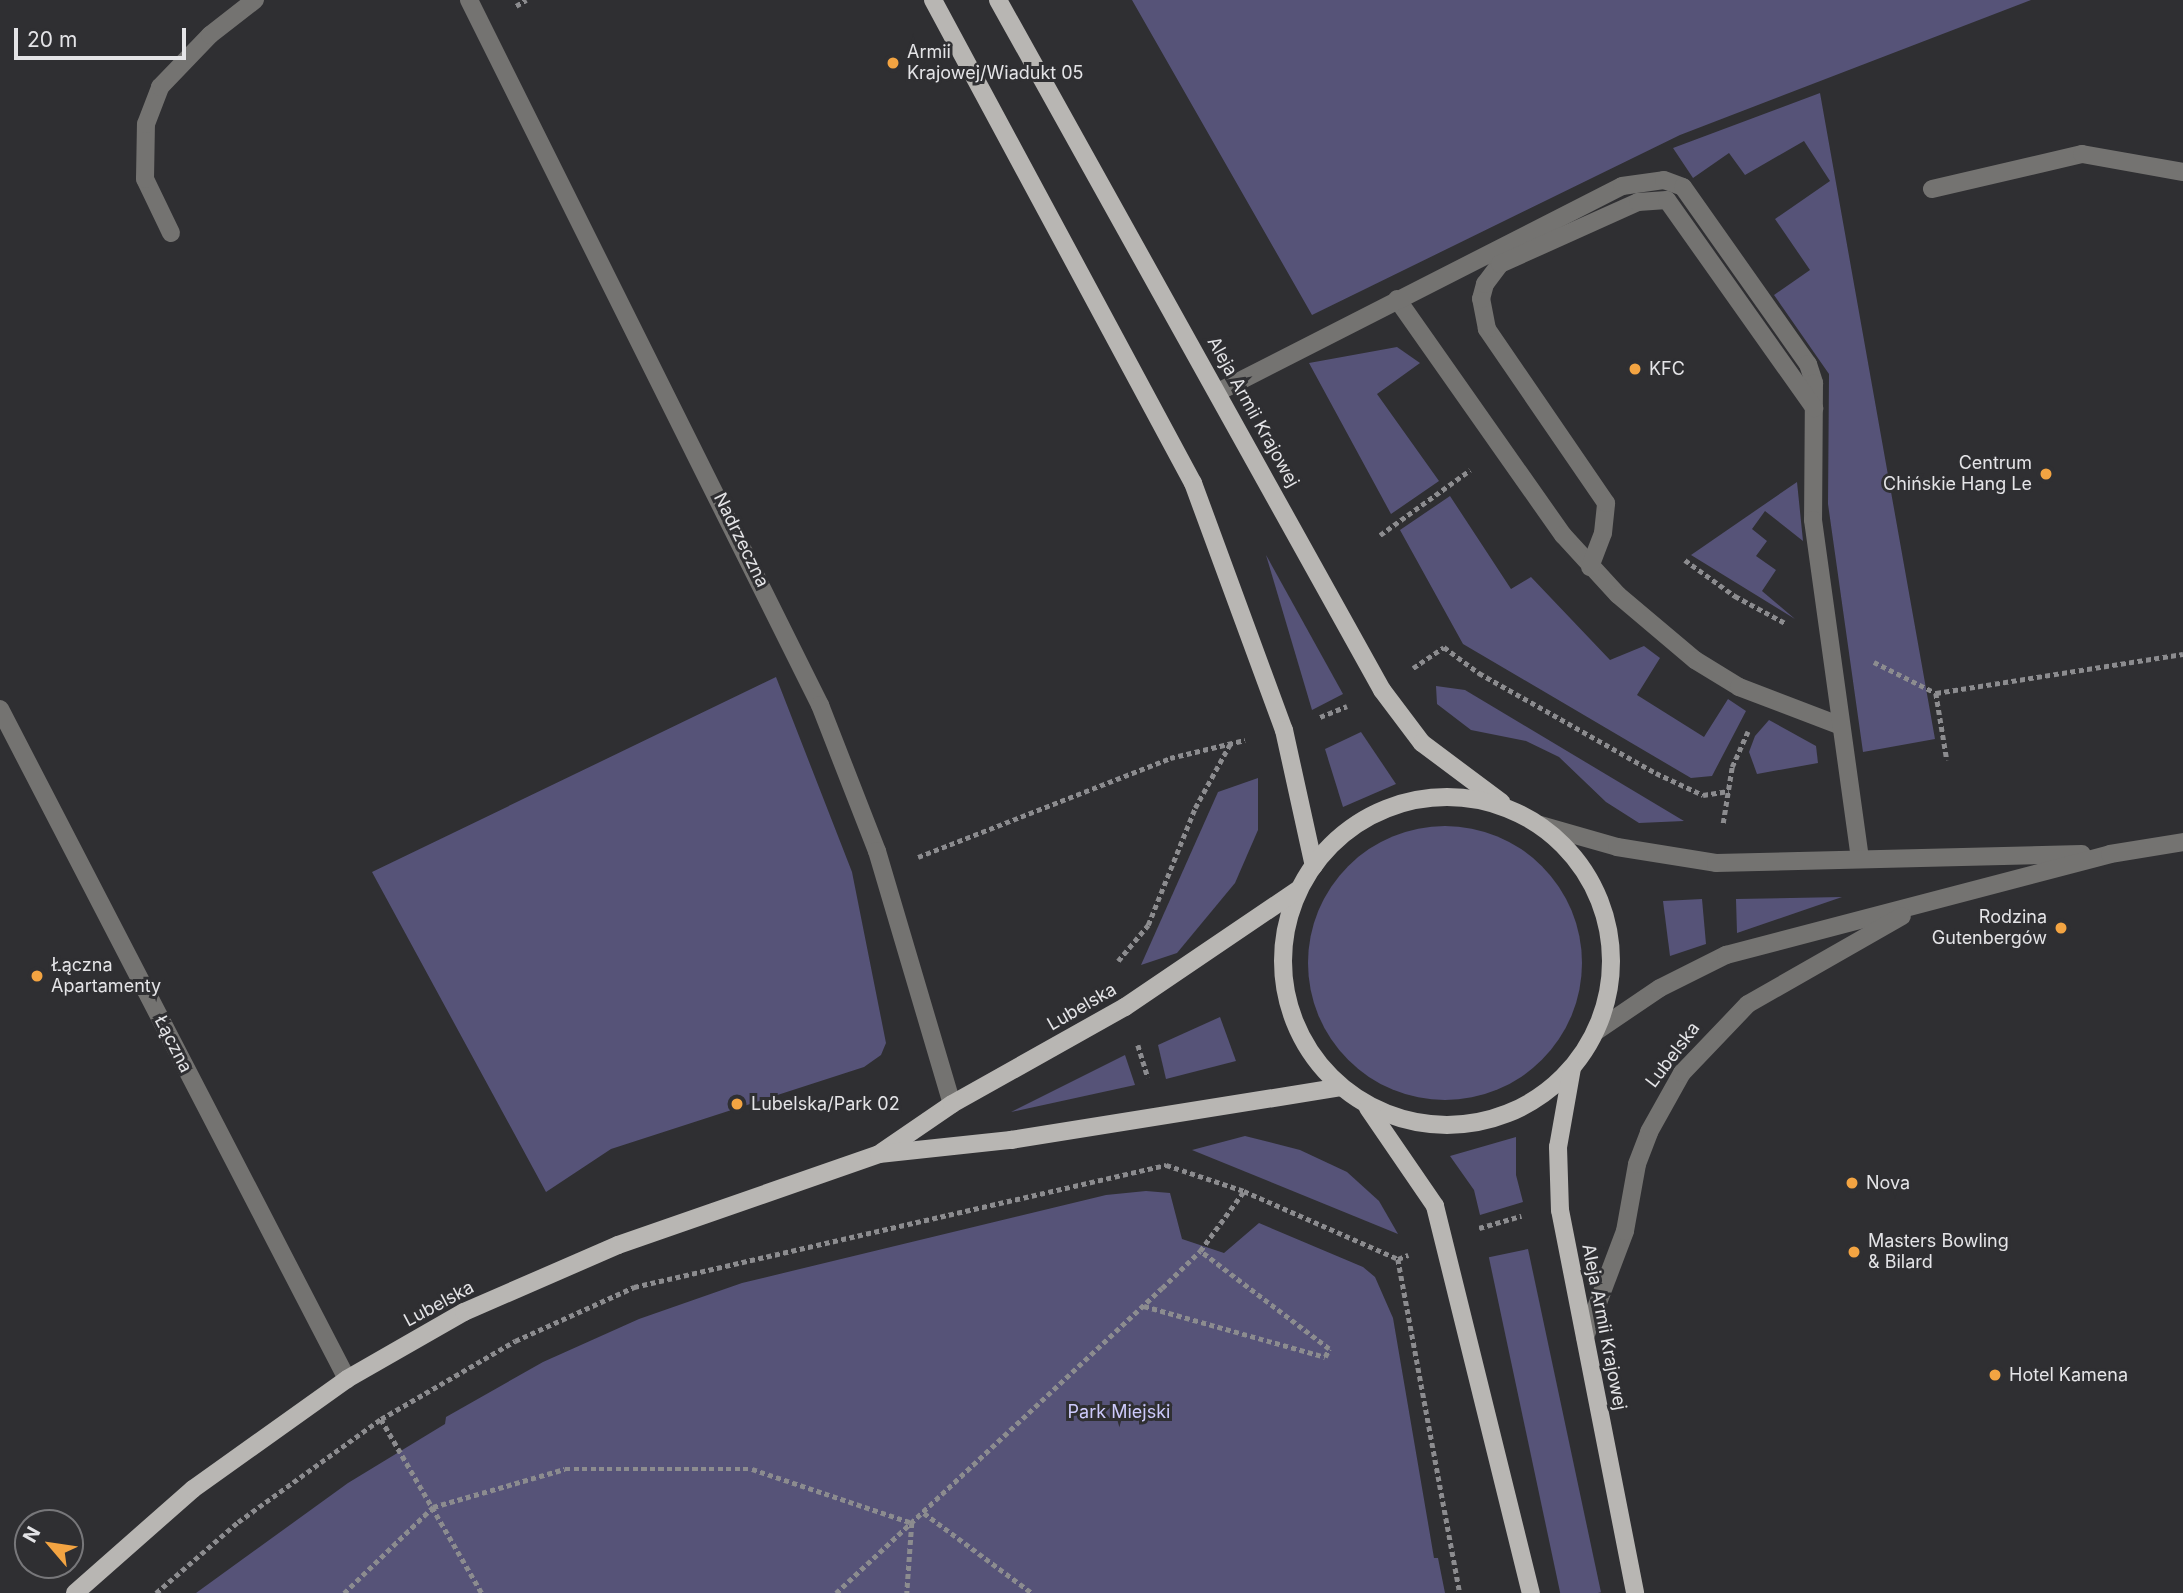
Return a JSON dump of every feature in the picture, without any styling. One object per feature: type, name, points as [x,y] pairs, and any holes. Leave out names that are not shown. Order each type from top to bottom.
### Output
[{"type":"main road","points":[[933,0],[1193,483],[1284,730],[1314,866]]},
{"type":"main road","name":"Aleja Armii Krajowej","points":[[998,0],[1404,724],[1422,743],[1513,810]]},
{"type":"main road","points":[[1428,797],[1463,797],[1513,810],[1540,825],[1565,846],[1586,873],[1606,918],[1610,984],[1595,1032],[1572,1068],[1521,1108],[1475,1124],[1426,1125],[1365,1104],[1340,1087],[1314,1058],[1288,1004],[1284,945],[1300,888],[1314,866],[1349,829],[1394,805],[1428,797]]},
{"type":"main road","name":"Lubelska","points":[[879,1154],[952,1104],[1125,1007],[1300,888]]},
{"type":"main road","name":"Aleja Armii Krajowej","points":[[1572,1068],[1556,1176],[1636,1593]]},
{"type":"main road","name":"Lubelska","points":[[75,1593],[193,1489],[346,1379],[464,1312],[618,1245],[879,1154],[1012,1140],[1340,1087]]},
{"type":"main road","points":[[1365,1104],[1420,1178],[1435,1206],[1531,1593]]},
{"type":"street","points":[[172,233],[145,179],[146,124],[160,87],[210,35],[255,0]]},
{"type":"street","name":"Nadrzeczna","points":[[469,0],[820,705],[877,851],[952,1104]]},
{"type":"street","points":[[1932,189],[2082,155],[2183,172]]},
{"type":"street","points":[[1218,393],[1622,186],[1664,180],[1683,187],[1695,200],[1808,364],[1814,383],[1813,520],[1860,858]]},
{"type":"street","points":[[1590,567],[1603,533],[1606,503],[1481,313],[1485,284],[1500,264],[1638,202],[1667,200],[1814,408]]},
{"type":"street","points":[[1397,299],[1590,567],[1695,660],[1739,687],[1841,726]]},
{"type":"street","name":"Łączna","points":[[0,709],[346,1379]]},
{"type":"street","name":"Lubelska","points":[[1540,825],[1617,847],[1716,863],[2110,854]]},
{"type":"street","name":"Lubelska","points":[[1595,1032],[1660,988],[1726,955],[2110,854],[2183,842]]},
{"type":"street","name":"Lubelska","points":[[1585,1337],[1626,1231],[1637,1164],[1649,1132],[1698,1052],[1748,1004],[1927,902]]},
{"type":"path","points":[[1380,535],[1501,447]]},
{"type":"path","points":[[1829,640],[1936,692],[2183,654]]},
{"type":"path","points":[[1444,647],[1479,673],[1656,773],[1703,795],[1729,791]]},
{"type":"path","points":[[1936,692],[1947,761]]},
{"type":"path","points":[[907,861],[1170,758],[1231,743],[1195,808],[1148,925],[1109,972],[1125,1007],[1161,1115],[1166,1165]]},
{"type":"path","points":[[156,1593],[238,1522],[381,1419],[515,1341],[634,1287],[1166,1165],[1244,1191],[1398,1259],[1460,1593]]},
{"type":"path","points":[[836,1593],[1200,1251],[1244,1191]]},
{"type":"path","points":[[1144,1306],[1325,1357],[1329,1349],[1200,1251]]},
{"type":"path","points":[[381,1419],[482,1593]]},
{"type":"path","points":[[344,1593],[433,1507],[565,1469],[752,1469],[912,1523]]},
{"type":"path","points":[[923,1513],[1032,1593]]},
{"type":"path","points":[[907,1593],[912,1523]]},
{"type":"green space","points":[[1132,0],[2031,0],[1680,135],[1312,315]]},
{"type":"green space","points":[[1820,93],[1935,739],[1863,752],[1828,504],[1829,374],[1774,295],[1810,270],[1775,219],[1830,181],[1804,141],[1745,175],[1729,153],[1693,178],[1673,148]]},
{"type":"green space","points":[[1397,347],[1420,363],[1377,394],[1439,481],[1391,514],[1309,363]]},
{"type":"green space","points":[[1797,482],[1803,541],[1765,511],[1752,529],[1767,541],[1756,556],[1776,570],[1762,591],[1795,619],[1691,555]]},
{"type":"green space","points":[[1450,496],[1511,589],[1531,577],[1610,660],[1644,646],[1660,658],[1637,695],[1704,737],[1728,699],[1746,711],[1712,776],[1691,778],[1463,644],[1400,530]]},
{"type":"green space","points":[[1266,555],[1343,694],[1312,710]]},
{"type":"green space","points":[[776,677],[852,872],[886,1043],[881,1055],[864,1067],[611,1149],[546,1192],[372,872]]},
{"type":"green space","points":[[1436,686],[1465,690],[1684,821],[1639,823],[1606,802],[1559,757],[1526,741],[1471,730],[1437,704]]},
{"type":"green space","points":[[1769,720],[1816,746],[1818,763],[1757,774],[1749,752],[1755,736]]},
{"type":"green space","points":[[1361,732],[1396,784],[1343,807],[1325,749]]},
{"type":"green space","points":[[1258,778],[1258,830],[1235,883],[1177,953],[1141,965],[1218,792]]},
{"type":"green space","points":[[1445,826],[1485,832],[1521,849],[1542,866],[1559,887],[1576,923],[1582,963],[1576,1003],[1559,1039],[1542,1060],[1521,1077],[1485,1094],[1445,1100],[1405,1094],[1369,1077],[1348,1060],[1331,1039],[1314,1003],[1308,963],[1314,923],[1331,887],[1348,866],[1369,849],[1405,832]]},
{"type":"green space","points":[[1842,897],[1737,933],[1736,899]]},
{"type":"green space","points":[[1702,899],[1706,944],[1670,956],[1663,901]]},
{"type":"green space","points":[[1220,1017],[1236,1061],[1166,1079],[1158,1045]]},
{"type":"green space","points":[[1125,1055],[1135,1085],[1011,1112]]},
{"type":"green space","points":[[1245,1136],[1300,1150],[1347,1172],[1379,1201],[1398,1234],[1192,1150]]},
{"type":"green space","points":[[1516,1137],[1516,1175],[1523,1202],[1480,1215],[1474,1190],[1450,1156]]},
{"type":"green space","name":"Park Miejski","points":[[1146,1191],[1170,1193],[1182,1239],[1224,1253],[1259,1223],[1363,1267],[1375,1277],[1393,1318],[1434,1558],[1438,1558],[1445,1593],[196,1593],[348,1483],[445,1424],[446,1417],[543,1362],[639,1319],[742,1283],[1106,1195]]},
{"type":"green space","points":[[1528,1249],[1601,1592],[1560,1593],[1489,1257]]},
{"type":"place","name":"Armii Krajowej/Wiadukt 05","points":[[893,63]]},
{"type":"place","name":"KFC","points":[[1635,369]]},
{"type":"place","name":"Centrum Chińskie Hang Le","points":[[2046,474]]},
{"type":"place","name":"Rodzina Gutenbergów","points":[[2061,928]]},
{"type":"place","name":"Łączna Apartamenty","points":[[37,976]]},
{"type":"place","name":"Lubelska/Park 02","points":[[737,1104]]},
{"type":"place","name":"Nova","points":[[1852,1183]]},
{"type":"place","name":"Masters Bowling & Bilard","points":[[1854,1252]]},
{"type":"place","name":"Hotel Kamena","points":[[1995,1375]]}]
